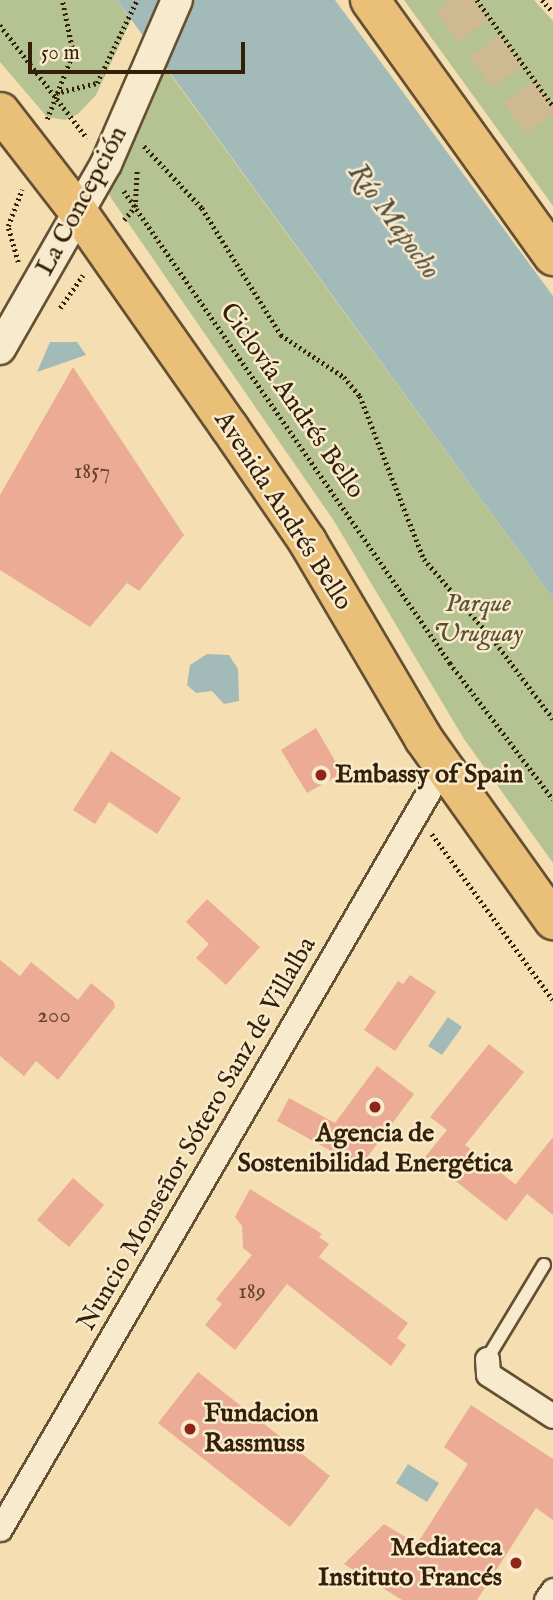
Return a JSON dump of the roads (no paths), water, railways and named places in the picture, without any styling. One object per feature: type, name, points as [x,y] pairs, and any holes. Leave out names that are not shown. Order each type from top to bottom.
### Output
[{"type":"highway","points":[[370,0],[553,256]]},
{"type":"main road","name":"Avenida Andrés Bello","points":[[0,111],[79,213],[299,530],[443,767],[553,920]]},
{"type":"street","name":"La Concepción","points":[[0,349],[106,164],[177,0]]},
{"type":"street","name":"Nuncio Monseñor Sótero Sanz de Villalba","points":[[0,1530],[443,767]]},
{"type":"street","points":[[487,1359],[488,1374],[553,1416]]},
{"type":"street","points":[[546,1600],[553,1590]]},
{"type":"lane","points":[[487,1359],[544,1265]]},
{"type":"water","name":"Río Mapocho","points":[[117,0],[335,0],[553,296],[553,598]]},
{"type":"water","points":[[50,342],[77,342],[86,355],[37,372]]},
{"type":"water","points":[[207,654],[229,655],[238,669],[239,701],[224,704],[212,691],[196,693],[187,685],[190,665]]},
{"type":"water","points":[[448,1017],[462,1027],[442,1055],[428,1046]]},
{"type":"water","points":[[408,1464],[439,1483],[427,1502],[396,1483]]},
{"type":"tunnel","points":[[451,0],[553,138]]},
{"type":"place","name":"Embassy of Spain","points":[[321,775]]},
{"type":"place","name":"Agencia de Sostenibilidad Energética","points":[[375,1107]]},
{"type":"place","name":"Fundacion Rassmuss","points":[[190,1429]]},
{"type":"place","name":"Mediateca Instituto Francés","points":[[516,1563]]},
{"type":"park label","name":"Parque Uruguay","points":[[478,619]]}]
